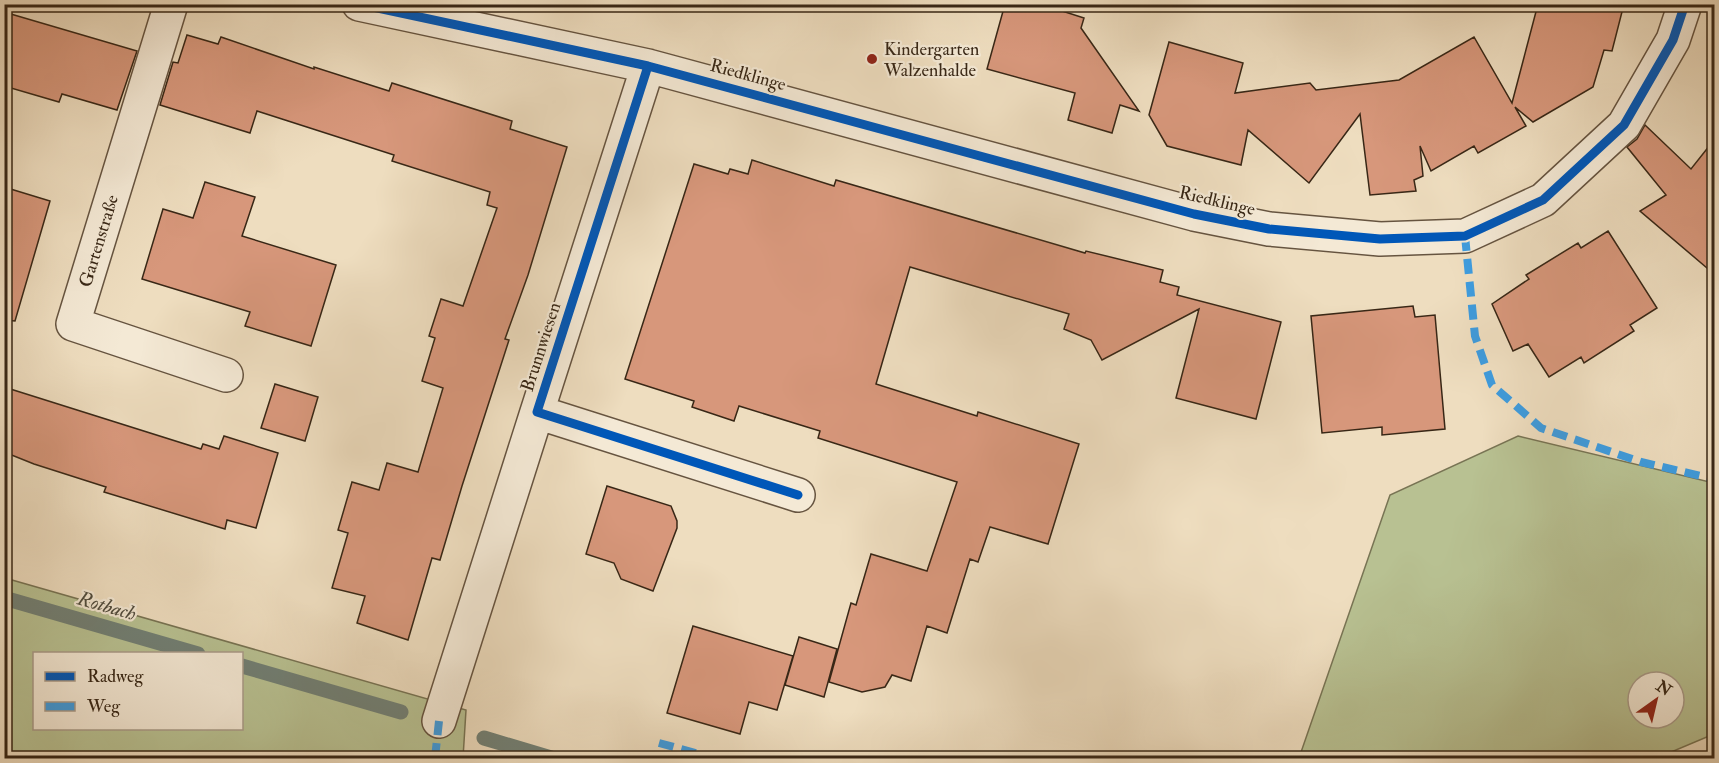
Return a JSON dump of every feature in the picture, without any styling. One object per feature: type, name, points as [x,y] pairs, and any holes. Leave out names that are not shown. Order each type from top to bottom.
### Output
[{"type":"street","name":"Gartenstraße","points":[[171,4],[73,324],[226,375]]},
{"type":"street","points":[[359,4],[648,66]]},
{"type":"street","name":"Riedklinge","points":[[648,66],[1204,216],[1269,229],[1380,239],[1465,236],[1543,200],[1624,125],[1673,40],[1685,4]]},
{"type":"street","name":"Brunnwiesen","points":[[439,721],[648,66]]},
{"type":"street","name":"Brunnwiesen","points":[[537,412],[798,495]]},
{"type":"green space","points":[[1518,436],[1714,483],[1714,734],[1657,758],[1299,758],[1390,495]]},
{"type":"green space","points":[[5,578],[466,710],[463,758],[5,758]]},
{"type":"building","points":[[1005,4],[1061,4],[1059,10],[1084,18],[1081,28],[1139,111],[1120,105],[1112,133],[1068,120],[1075,93],[987,69]]},
{"type":"building","points":[[1538,4],[1624,4],[1612,51],[1604,50],[1593,87],[1533,122],[1515,107],[1526,126],[1478,153],[1474,146],[1431,171],[1420,146],[1423,176],[1414,180],[1416,191],[1370,195],[1360,114],[1309,183],[1248,130],[1241,165],[1167,146],[1149,115],[1169,42],[1243,63],[1235,93],[1310,83],[1316,90],[1399,80],[1474,37],[1512,103]]},
{"type":"building","points":[[4,12],[137,51],[117,110],[62,94],[59,102],[4,86]]},
{"type":"building","points":[[187,35],[218,44],[221,37],[314,69],[314,67],[389,91],[392,83],[512,121],[510,129],[567,147],[528,275],[505,339],[509,340],[440,560],[432,558],[408,640],[357,623],[365,596],[332,588],[348,533],[338,530],[352,482],[379,490],[387,463],[418,472],[443,388],[422,381],[435,338],[429,336],[441,299],[463,306],[497,208],[487,205],[490,192],[392,161],[394,155],[257,111],[250,133],[160,105],[173,62],[178,63]]},
{"type":"building","points":[[1645,125],[1691,169],[1714,140],[1714,274],[1640,211],[1666,195],[1627,147],[1637,139]]},
{"type":"building","points":[[752,160],[834,186],[836,180],[1085,253],[1086,251],[1163,270],[1160,282],[1179,287],[1177,295],[1281,322],[1256,419],[1176,398],[1199,309],[1102,360],[1091,340],[1064,329],[1069,314],[910,267],[876,384],[977,416],[978,412],[1079,444],[1048,544],[990,527],[978,562],[970,559],[947,633],[927,626],[911,681],[892,675],[885,687],[862,692],[829,682],[851,603],[856,605],[871,554],[927,571],[957,482],[818,438],[820,431],[739,406],[734,421],[692,407],[694,401],[625,379],[694,164],[728,174],[730,169],[748,174]]},
{"type":"building","points":[[205,182],[255,197],[242,236],[336,265],[311,346],[245,326],[250,312],[142,279],[163,209],[193,218]]},
{"type":"building","points":[[4,187],[50,201],[15,321],[4,320]]},
{"type":"building","points":[[1608,231],[1657,308],[1630,325],[1634,331],[1584,363],[1581,357],[1549,377],[1528,344],[1513,351],[1492,304],[1529,279],[1526,275],[1578,243],[1581,248]]},
{"type":"building","points":[[1413,306],[1415,317],[1435,315],[1445,429],[1382,435],[1382,427],[1322,433],[1311,316]]},
{"type":"building","points":[[275,384],[318,397],[305,441],[261,428]]},
{"type":"building","points":[[4,387],[201,449],[203,444],[219,449],[224,436],[278,453],[256,528],[227,520],[225,529],[104,492],[106,487],[4,452]]},
{"type":"building","points":[[607,486],[671,506],[677,521],[677,528],[653,591],[621,579],[614,563],[586,554]]},
{"type":"building","points":[[693,626],[793,656],[777,710],[749,702],[740,734],[667,713]]},
{"type":"building","points":[[799,637],[837,649],[824,697],[785,685]]},
{"type":"waterway","name":"Rotbach","points":[[4,598],[191,652]]},
{"type":"waterway","name":"Rotbach","points":[[243,666],[401,712]]},
{"type":"waterway","name":"Rotbach","points":[[484,738],[551,758]]},
{"type":"marked path","points":[[1465,236],[1475,336],[1492,385],[1541,428],[1641,462],[1714,479]]},
{"type":"marked path","points":[[435,758],[439,721]]},
{"type":"marked path","points":[[659,743],[714,758]]},
{"type":"cycle path","points":[[359,4],[648,66],[1194,214],[1269,229],[1380,239],[1465,236],[1543,200],[1624,125],[1673,40],[1685,4]]},
{"type":"cycle path","points":[[648,66],[537,412],[798,495]]},
{"type":"place","name":"Kindergarten Walzenhalde","points":[[872,59]]}]
